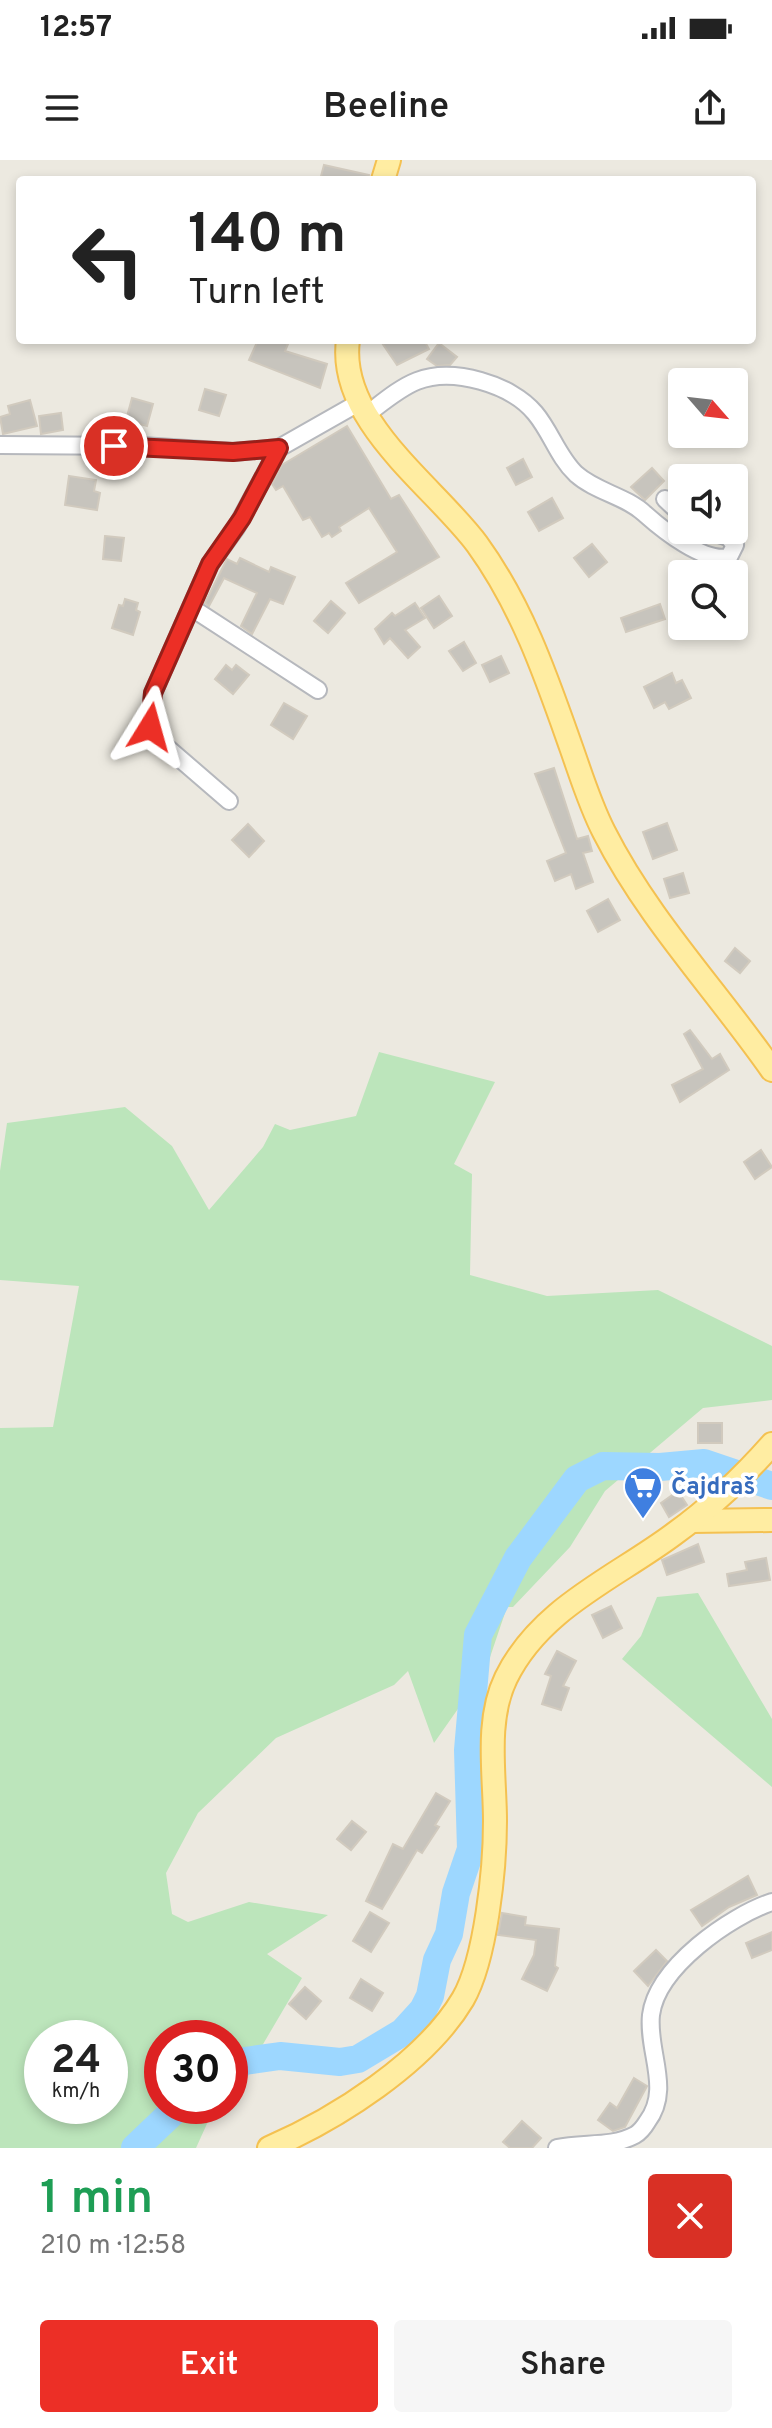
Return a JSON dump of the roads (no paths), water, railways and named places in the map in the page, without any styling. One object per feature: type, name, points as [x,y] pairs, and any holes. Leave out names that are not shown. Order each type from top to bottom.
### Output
[{"type":"main road","points":[[348,344],[349,373],[363,409],[409,470],[450,510],[503,583],[545,673],[603,830],[659,921],[731,1011],[772,1070]]},
{"type":"main road","points":[[269,2148],[332,2117],[407,2062],[446,2024],[464,1997],[474,1972],[492,1871],[496,1717],[505,1679],[538,1632],[556,1615],[692,1521],[736,1483],[772,1444]]},
{"type":"main road","points":[[692,1521],[772,1520]]},
{"type":"street","points":[[0,445],[142,446],[233,452],[279,448],[414,382],[435,376],[490,385],[527,404],[577,475],[642,511],[668,533]]},
{"type":"street","points":[[229,801],[163,744],[150,727],[153,693],[210,564],[242,518],[279,448]]},
{"type":"street","points":[[665,499],[668,502]]},
{"type":"street","points":[[687,544],[720,559],[729,557],[734,544]]},
{"type":"street","points":[[192,608],[318,690]]},
{"type":"street","points":[[557,2148],[617,2143],[638,2134],[657,2109],[659,2076],[651,2017],[660,1993],[679,1964],[716,1930],[748,1910],[772,1902]]},
{"type":"waterway","points":[[248,2061],[280,2056],[340,2062],[358,2059],[403,2032],[423,2010],[430,1996],[437,1960],[449,1934],[456,1893],[471,1849],[468,1750],[478,1635],[518,1558],[577,1479],[603,1466],[660,1467],[704,1463],[772,1486]]},
{"type":"waterway","points":[[135,2148],[160,2124]]},
{"type":"place","name":"Čajdraš","points":[[643,1520]]}]
